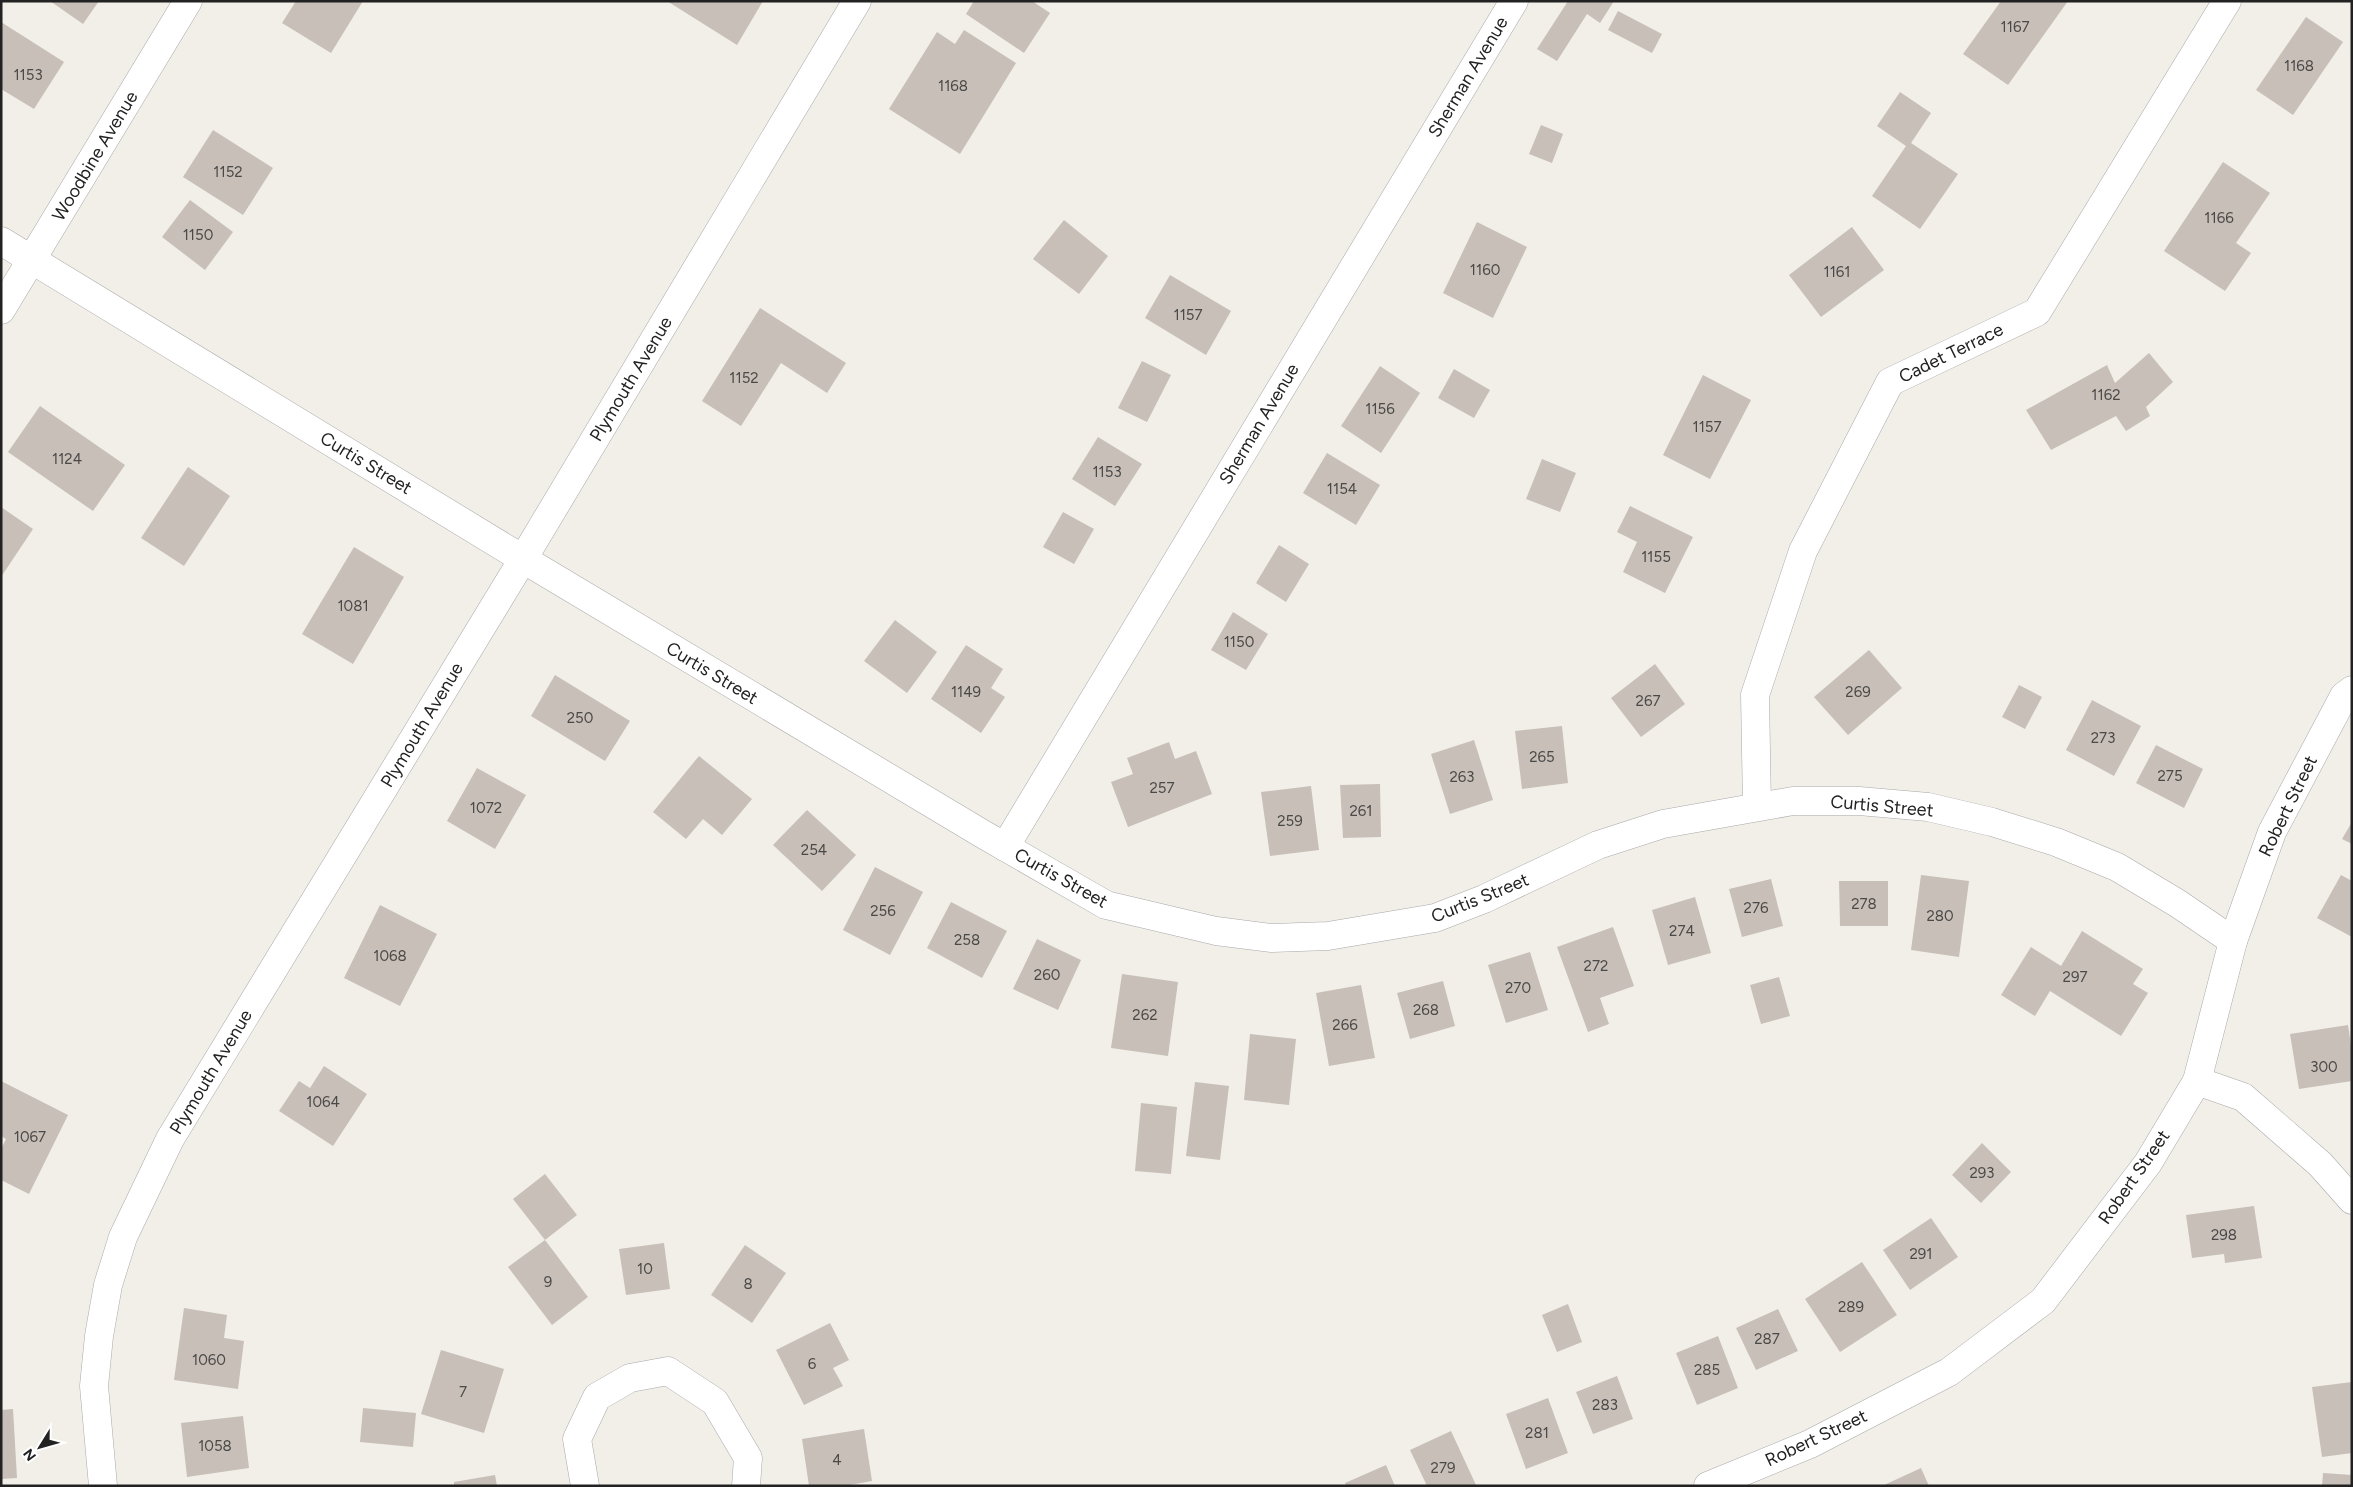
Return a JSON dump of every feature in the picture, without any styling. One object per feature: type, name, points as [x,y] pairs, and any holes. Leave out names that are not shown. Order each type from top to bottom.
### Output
[{"type":"street","name":"Woodbine Avenue","points":[[1,310],[188,1]]},
{"type":"street","name":"Plymouth Avenue","points":[[103,1486],[94,1386],[99,1336],[108,1285],[124,1238],[170,1139],[523,559],[857,1]]},
{"type":"street","name":"Sherman Avenue","points":[[1005,847],[1514,1]]},
{"type":"street","name":"Cadet Terrace","points":[[1757,806],[1755,695],[1803,551],[1890,382],[2036,312],[2227,1]]},
{"type":"street","name":"Curtis Street","points":[[1,241],[523,559],[1005,847],[1106,905],[1216,931],[1272,938],[1328,936],[1435,918],[1484,899],[1598,845],[1663,824],[1793,801],[1860,801],[1928,807],[1992,822],[2056,842],[2117,867],[2177,903],[2233,941]]},
{"type":"street","name":"Robert Street","points":[[1708,1486],[1810,1444],[1948,1372],[2043,1301],[2148,1163],[2197,1081],[2233,941],[2272,832],[2344,696],[2352,690]]},
{"type":"street","points":[[2197,1081],[2242,1097],[2320,1164],[2352,1200]]},
{"type":"street","points":[[585,1486],[577,1439],[597,1397],[630,1378],[668,1371],[715,1402],[748,1458],[746,1486]]},
{"type":"building","points":[[50,1],[99,1],[83,24]]},
{"type":"building","points":[[296,1],[363,1],[331,53],[282,23]]},
{"type":"building","points":[[667,1],[763,1],[737,45]]},
{"type":"building","points":[[974,1],[1032,1],[1050,13],[1024,53],[966,14]]},
{"type":"building","points":[[1568,1],[1614,1],[1600,23],[1587,14],[1557,61],[1537,49]]},
{"type":"building","points":[[2001,1],[2068,1],[2008,85],[1963,54]]},
{"type":"building","points":[[1618,11],[1662,34],[1652,53],[1608,30]]},
{"type":"building","points":[[2306,17],[2343,42],[2293,115],[2256,90]]},
{"type":"building","points":[[1,22],[64,62],[34,109],[1,89]]},
{"type":"building","points":[[964,30],[1016,63],[960,154],[889,109],[937,32],[955,44]]},
{"type":"building","points":[[1900,92],[1931,113],[1911,143],[1958,174],[1920,229],[1872,196],[1906,146],[1877,126]]},
{"type":"building","points":[[1541,125],[1563,134],[1552,163],[1529,154]]},
{"type":"building","points":[[213,130],[273,168],[243,215],[183,177]]},
{"type":"building","points":[[2223,162],[2270,193],[2236,243],[2251,253],[2225,291],[2164,251]]},
{"type":"building","points":[[190,200],[233,232],[205,270],[162,237]]},
{"type":"building","points":[[1064,220],[1108,256],[1079,294],[1033,259]]},
{"type":"building","points":[[1477,222],[1527,247],[1493,318],[1443,293]]},
{"type":"building","points":[[1852,227],[1884,270],[1821,317],[1789,275]]},
{"type":"building","points":[[1170,275],[1231,311],[1206,355],[1145,318]]},
{"type":"building","points":[[760,308],[846,363],[827,393],[781,363],[741,426],[702,401]]},
{"type":"building","points":[[2149,353],[2173,382],[2146,407],[2150,416],[2126,431],[2116,416],[2051,450],[2026,410],[2107,365],[2115,383]]},
{"type":"building","points":[[1142,361],[1171,375],[1147,422],[1118,408]]},
{"type":"building","points":[[1380,366],[1420,393],[1381,453],[1341,426]]},
{"type":"building","points":[[1454,369],[1490,390],[1474,418],[1438,398]]},
{"type":"building","points":[[1703,375],[1751,400],[1710,479],[1663,455]]},
{"type":"building","points":[[40,406],[125,465],[93,511],[8,452]]},
{"type":"building","points":[[1098,437],[1142,464],[1115,506],[1072,479]]},
{"type":"building","points":[[1327,453],[1380,485],[1356,525],[1303,493]]},
{"type":"building","points":[[1542,459],[1576,473],[1560,512],[1526,499]]},
{"type":"building","points":[[188,467],[230,496],[184,566],[141,538]]},
{"type":"building","points":[[1630,506],[1693,537],[1665,593],[1623,572],[1637,542],[1617,532]]},
{"type":"building","points":[[1,507],[33,529],[1,577]]},
{"type":"building","points":[[1063,512],[1094,529],[1074,564],[1043,547]]},
{"type":"building","points":[[1279,545],[1309,564],[1286,602],[1256,583]]},
{"type":"building","points":[[354,547],[404,577],[353,664],[302,634]]},
{"type":"building","points":[[1233,612],[1268,634],[1246,670],[1211,650]]},
{"type":"building","points":[[895,620],[937,652],[907,693],[864,661]]},
{"type":"building","points":[[966,645],[1003,669],[991,688],[1005,697],[981,733],[931,699]]},
{"type":"building","points":[[1869,650],[1902,688],[1848,735],[1814,697]]},
{"type":"building","points":[[1655,664],[1685,704],[1641,737],[1611,698]]},
{"type":"building","points":[[555,675],[630,721],[605,761],[531,716]]},
{"type":"building","points":[[2019,685],[2042,697],[2025,729],[2002,717]]},
{"type":"building","points":[[2092,700],[2141,726],[2114,776],[2066,750]]},
{"type":"building","points":[[1562,726],[1568,783],[1522,789],[1515,731]]},
{"type":"building","points":[[1474,740],[1493,800],[1450,814],[1431,754]]},
{"type":"building","points":[[1169,742],[1175,759],[1196,751],[1212,794],[1128,827],[1111,782],[1133,774],[1127,758]]},
{"type":"building","points":[[2156,745],[2203,769],[2184,808],[2136,783]]},
{"type":"building","points":[[699,756],[752,799],[722,835],[703,819],[686,839],[653,812]]},
{"type":"building","points":[[477,768],[526,795],[495,849],[447,821]]},
{"type":"building","points":[[1380,784],[1381,837],[1343,838],[1340,785]]},
{"type":"building","points":[[1311,786],[1319,850],[1270,856],[1261,792]]},
{"type":"building","points":[[807,810],[856,855],[822,891],[773,845]]},
{"type":"building","points":[[2352,822],[2352,844],[2342,839]]},
{"type":"building","points":[[875,867],[923,892],[890,955],[843,930]]},
{"type":"building","points":[[1921,875],[1969,881],[1959,957],[1911,950]]},
{"type":"building","points":[[2341,875],[2352,881],[2352,937],[2317,918]]},
{"type":"building","points":[[1771,879],[1783,926],[1742,937],[1729,889]]},
{"type":"building","points":[[1839,881],[1888,881],[1888,926],[1840,926]]},
{"type":"building","points":[[1695,897],[1711,953],[1668,965],[1652,910]]},
{"type":"building","points":[[951,902],[1007,931],[982,978],[927,948]]},
{"type":"building","points":[[380,905],[437,934],[400,1006],[344,978]]},
{"type":"building","points":[[1613,927],[1634,986],[1600,998],[1609,1024],[1588,1032],[1557,947]]},
{"type":"building","points":[[2082,931],[2143,969],[2133,984],[2148,993],[2121,1036],[2050,991],[2035,1016],[2001,995],[2031,947],[2061,966]]},
{"type":"building","points":[[1037,939],[1081,960],[1058,1010],[1013,989]]},
{"type":"building","points":[[1530,952],[1548,1010],[1506,1023],[1488,965]]},
{"type":"building","points":[[1122,974],[1178,982],[1168,1056],[1111,1048]]},
{"type":"building","points":[[1779,977],[1790,1016],[1761,1024],[1750,985]]},
{"type":"building","points":[[1443,981],[1455,1026],[1410,1039],[1397,993]]},
{"type":"building","points":[[1361,985],[1375,1058],[1329,1066],[1316,993]]},
{"type":"building","points":[[2348,1025],[2352,1052],[2352,1081],[2299,1089],[2290,1034]]},
{"type":"building","points":[[1250,1034],[1296,1039],[1289,1105],[1244,1100]]},
{"type":"building","points":[[324,1066],[367,1094],[333,1146],[279,1111],[299,1081],[310,1088]]},
{"type":"building","points":[[1,1081],[68,1115],[29,1194],[1,1180],[1,1149],[6,1139],[1,1136]]},
{"type":"building","points":[[1195,1082],[1229,1086],[1220,1160],[1186,1156]]},
{"type":"building","points":[[1141,1103],[1177,1107],[1171,1174],[1135,1171]]},
{"type":"building","points":[[1982,1143],[2011,1172],[1981,1203],[1952,1175]]},
{"type":"building","points":[[545,1174],[577,1215],[545,1240],[513,1199]]},
{"type":"building","points":[[2254,1206],[2262,1258],[2225,1263],[2224,1254],[2192,1258],[2186,1215]]},
{"type":"building","points":[[1931,1218],[1958,1257],[1910,1290],[1883,1250]]},
{"type":"building","points":[[545,1240],[588,1297],[552,1325],[508,1267]]},
{"type":"building","points":[[664,1243],[670,1289],[626,1295],[619,1249]]},
{"type":"building","points":[[745,1245],[786,1273],[752,1323],[711,1295]]},
{"type":"building","points":[[1862,1262],[1897,1315],[1840,1352],[1805,1299]]},
{"type":"building","points":[[1568,1304],[1582,1342],[1557,1352],[1542,1315]]},
{"type":"building","points":[[184,1308],[227,1315],[224,1338],[244,1341],[238,1389],[174,1380]]},
{"type":"building","points":[[1778,1309],[1798,1351],[1756,1370],[1736,1328]]},
{"type":"building","points":[[830,1323],[849,1360],[833,1368],[843,1386],[804,1405],[776,1350]]},
{"type":"building","points":[[1718,1336],[1738,1388],[1697,1405],[1676,1353]]},
{"type":"building","points":[[441,1350],[504,1369],[484,1433],[421,1414]]},
{"type":"building","points":[[1617,1376],[1633,1419],[1593,1434],[1576,1392]]},
{"type":"building","points":[[2352,1382],[2352,1453],[2322,1457],[2312,1387]]},
{"type":"building","points":[[1548,1398],[1568,1453],[1526,1469],[1506,1414]]},
{"type":"building","points":[[363,1408],[416,1413],[413,1447],[360,1442]]},
{"type":"building","points":[[13,1409],[17,1478],[1,1479],[1,1410]]},
{"type":"building","points":[[243,1416],[249,1468],[187,1477],[181,1423]]},
{"type":"building","points":[[864,1429],[872,1481],[844,1486],[809,1486],[802,1439]]},
{"type":"building","points":[[1451,1431],[1476,1485],[1427,1486],[1410,1450]]},
{"type":"building","points":[[1386,1465],[1395,1486],[1346,1486],[1345,1483]]},
{"type":"building","points":[[1921,1468],[1929,1486],[1882,1486]]},
{"type":"building","points":[[2323,1473],[2352,1475],[2352,1486],[2322,1486]]},
{"type":"building","points":[[495,1475],[497,1486],[454,1486],[454,1482]]}]
